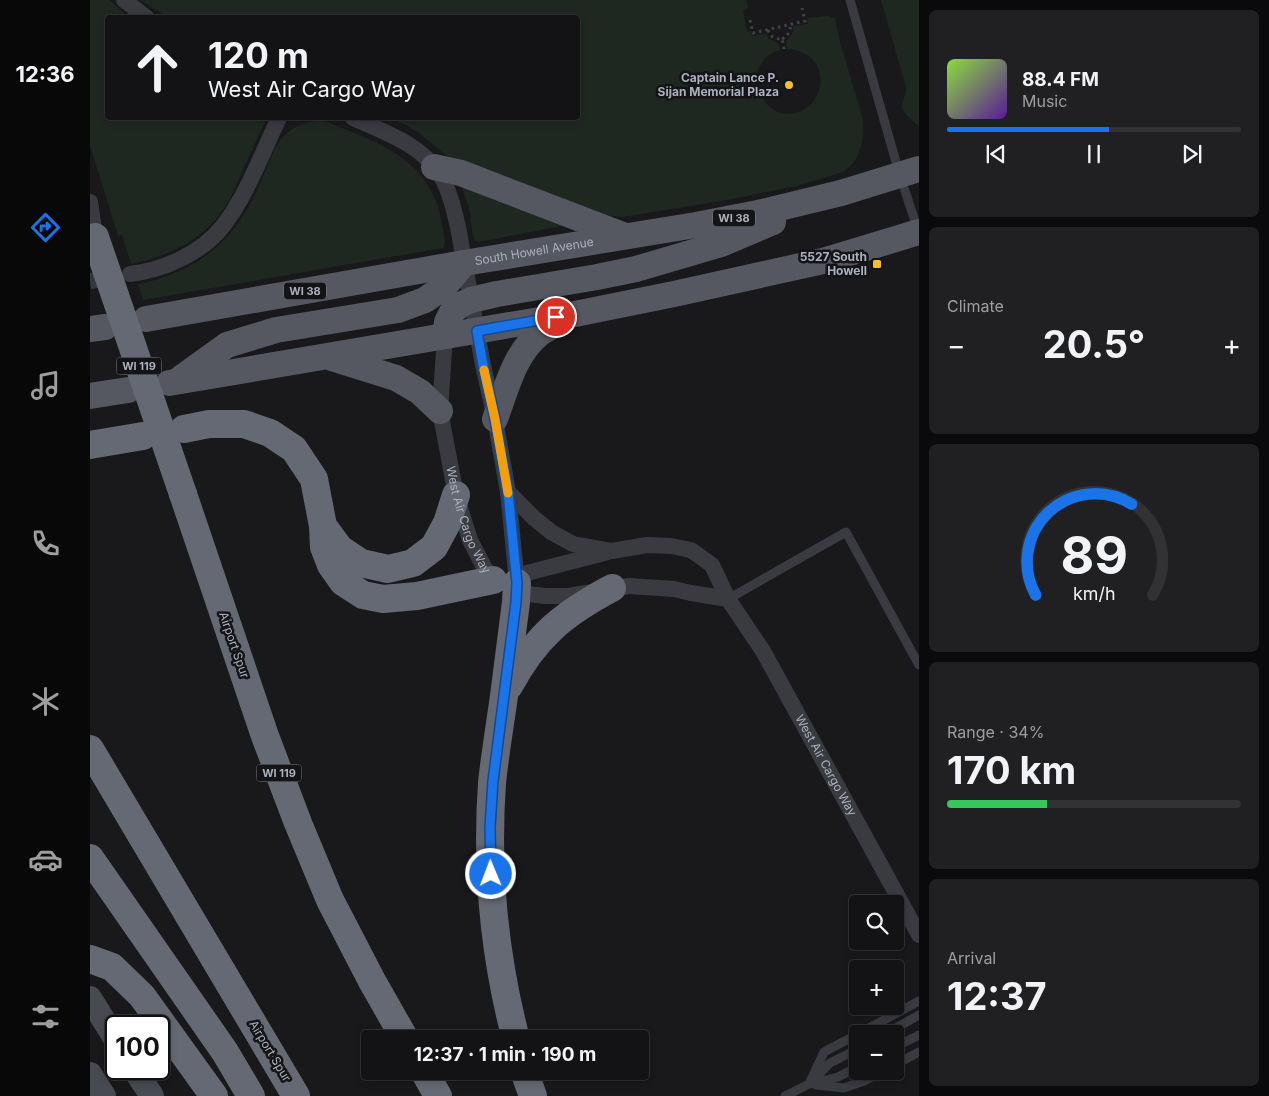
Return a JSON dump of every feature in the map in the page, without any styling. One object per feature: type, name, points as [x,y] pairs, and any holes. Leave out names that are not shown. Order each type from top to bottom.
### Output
[{"type":"highway","name":"Airport Spur","points":[[92,233],[265,736],[298,823],[330,900],[372,982],[400,1030]]},
{"type":"highway","points":[[184,429],[209,424],[244,424],[270,433],[294,448],[314,478],[324,526],[324,547],[331,565],[343,582],[363,595],[384,598],[417,596],[505,582],[516,602],[498,733],[490,827],[491,874],[496,938],[506,998],[514,1030]]},
{"type":"highway","points":[[90,445],[143,436]]},
{"type":"highway","points":[[324,526],[340,549],[361,563],[388,569],[413,563],[434,547],[447,523],[456,495]]},
{"type":"highway","points":[[504,697],[526,658],[545,634],[578,608],[612,588]]},
{"type":"highway","name":"Airport Spur","points":[[90,749],[296,1096]]},
{"type":"highway","points":[[90,858],[225,1052],[251,1096]]},
{"type":"highway","points":[[90,959],[112,967],[142,996],[214,1096]]},
{"type":"highway","points":[[429,1080],[438,1096]]},
{"type":"highway","points":[[527,1080],[532,1096]]},
{"type":"main road","points":[[434,167],[469,176],[626,236]]},
{"type":"main road","name":"South Howell Avenue","points":[[146,319],[758,213],[841,193],[910,172]]},
{"type":"main road","points":[[444,336],[447,322],[452,312],[460,305],[471,300],[597,277],[665,261],[721,244],[841,193]]},
{"type":"main road","points":[[464,263],[445,286],[425,300],[398,310],[276,330],[227,345],[172,382],[575,314],[781,271],[919,232]]},
{"type":"main road","points":[[495,419],[515,367],[526,346],[540,333],[575,314]]},
{"type":"main road","points":[[326,356],[396,378],[420,392],[440,412]]},
{"type":"main road","points":[[90,396],[128,390]]},
{"type":"street","points":[[124,0],[144,15]]},
{"type":"street","points":[[130,274],[158,268],[177,261],[199,248],[218,232],[241,199],[278,120]]},
{"type":"street","points":[[357,120],[402,140],[415,149],[434,167],[446,187],[454,209],[508,492],[505,582],[527,573],[612,551]]},
{"type":"street","points":[[90,202],[92,233]]},
{"type":"street","name":"West Air Cargo Way","points":[[444,336],[440,412],[456,495],[470,540],[484,567],[505,582],[528,594],[568,596],[629,586],[674,589],[728,599]]},
{"type":"street","name":"West Air Cargo Way","points":[[508,492],[551,532],[573,544],[612,551],[647,545],[671,546],[691,550],[712,565],[728,599],[762,651],[919,935]]},
{"type":"street","points":[[90,998],[105,1022]]},
{"type":"street","points":[[90,1074],[104,1096]]},
{"type":"street","points":[[141,1080],[152,1096]]},
{"type":"lane","points":[[850,0],[910,172],[919,232]]},
{"type":"lane","points":[[728,599],[846,532],[919,665]]},
{"type":"lane","points":[[875,1025],[919,1001]]},
{"type":"lane","points":[[901,1025],[919,1015]]},
{"type":"lane","points":[[904,1042],[919,1035]]},
{"type":"lane","points":[[809,1084],[824,1052],[849,1039]]},
{"type":"lane","points":[[904,1060],[919,1052]]},
{"type":"lane","points":[[809,1084],[830,1063],[849,1054]]},
{"type":"lane","points":[[785,1096],[809,1084],[838,1077],[849,1072]]},
{"type":"lane","points":[[809,1084],[844,1088],[866,1080]]},
{"type":"path","points":[[750,20],[753,33],[790,25],[805,21],[802,8]]},
{"type":"path","points":[[768,30],[772,37],[782,39],[789,33],[790,25]]},
{"type":"path","points":[[782,39],[784,49]]},
{"type":"shaded area","points":[[90,0],[109,0],[127,15],[105,15],[105,120],[266,120],[232,195],[210,226],[187,244],[146,261],[131,264],[122,235],[118,236],[90,145]]},
{"type":"shaded area","points":[[140,0],[746,0],[748,8],[743,10],[747,32],[750,31],[752,36],[766,33],[769,39],[780,47],[780,50],[766,57],[759,68],[757,81],[760,93],[766,104],[776,111],[789,114],[809,106],[816,97],[820,86],[819,71],[812,60],[801,52],[787,49],[786,45],[793,26],[808,24],[807,18],[828,16],[835,18],[840,42],[862,116],[863,132],[861,147],[854,161],[843,172],[797,186],[722,201],[622,217],[605,215],[448,157],[419,133],[394,120],[580,120],[580,15],[164,15]]},
{"type":"shaded area","points":[[881,0],[919,0],[919,126],[903,110],[902,103],[906,87]]},
{"type":"shaded area","points":[[328,122],[376,143],[405,160],[417,171],[438,206],[445,242],[443,248],[143,300],[138,284],[171,275],[186,268],[214,250],[226,238],[237,225],[250,203],[279,142],[293,128],[305,123]]},
{"type":"shaded area","points":[[461,185],[564,224],[562,226],[478,242],[473,236],[469,208]]},
{"type":"tunnel","points":[[90,281],[116,277]]},
{"type":"slow traffic","points":[[484,370],[508,493]]},
{"type":"place","name":"Captain Lance P. Sijan Memorial Plaza","points":[[789,85]]},
{"type":"place","name":"5527 South Howell","points":[[877,264]]},
{"type":"route","points":[[491,874],[490,827],[495,757],[517,583],[508,492],[477,331],[556,317]]}]
